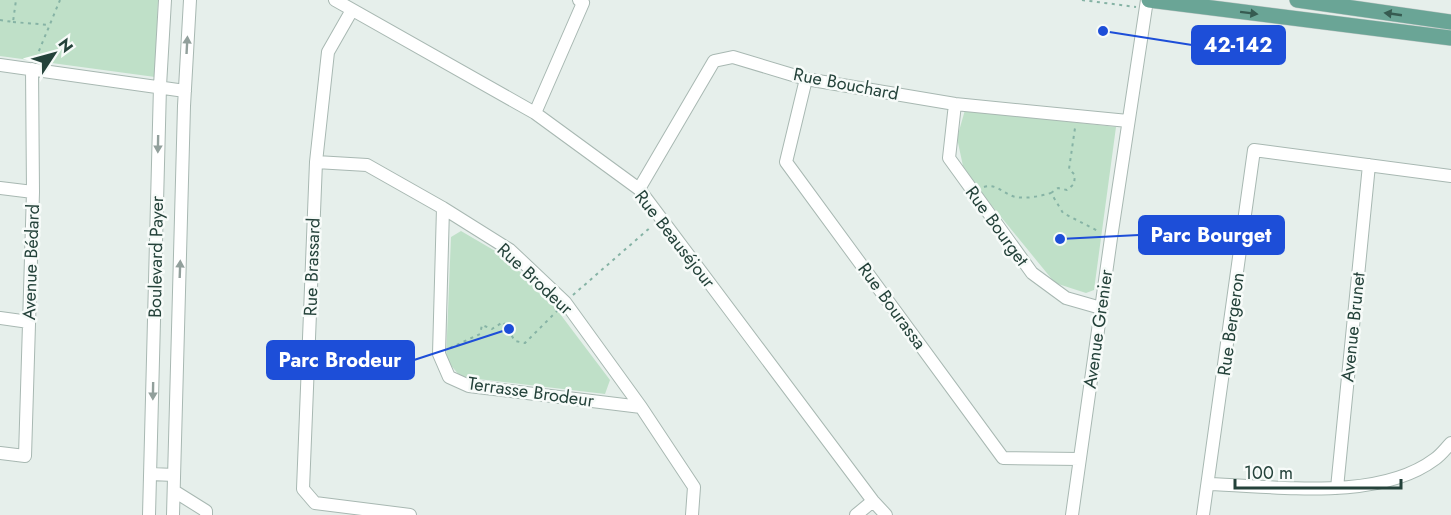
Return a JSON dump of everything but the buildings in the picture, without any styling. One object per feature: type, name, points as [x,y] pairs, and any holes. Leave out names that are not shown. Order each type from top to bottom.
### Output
[{"type":"main road","points":[[1148,0],[1451,38]]},
{"type":"main road","points":[[1297,0],[1451,22]]},
{"type":"street","name":"Boulevard Payer","points":[[149,515],[160,86],[165,0]]},
{"type":"street","name":"Boulevard Payer","points":[[173,515],[185,91],[190,0]]},
{"type":"street","name":"Rue Beauséjour","points":[[335,0],[536,113],[639,189],[873,501],[886,515]]},
{"type":"street","points":[[536,113],[583,3],[579,0]]},
{"type":"street","name":"Avenue Grenier","points":[[1072,515],[1128,121],[1148,0]]},
{"type":"street","name":"Rue Brassard","points":[[352,10],[328,52],[316,162],[303,489],[315,503],[410,515]]},
{"type":"street","name":"Rue Bouchard","points":[[639,189],[714,61],[733,57],[807,79],[955,104],[1128,121]]},
{"type":"street","points":[[0,65],[185,91]]},
{"type":"street","name":"Avenue Bédard","points":[[0,453],[25,456],[33,192],[32,69]]},
{"type":"street","name":"Rue Bourassa","points":[[807,79],[786,162],[1004,458],[1080,459]]},
{"type":"street","name":"Rue Bourget","points":[[955,104],[949,158],[972,192],[1032,273],[1066,298],[1101,308]]},
{"type":"street","name":"Rue Bergeron","points":[[1203,515],[1254,150],[1451,176]]},
{"type":"street","name":"Rue Brodeur","points":[[316,162],[367,165],[443,208],[510,250],[565,302],[641,407],[694,487],[692,515]]},
{"type":"street","name":"Avenue Brunet","points":[[1338,488],[1369,165]]},
{"type":"street","points":[[0,188],[33,192]]},
{"type":"street","points":[[439,354],[443,208]]},
{"type":"street","points":[[0,318],[29,322]]},
{"type":"street","name":"Terrasse Brodeur","points":[[439,354],[449,377],[469,386],[641,407]]},
{"type":"street","points":[[1209,484],[1338,488],[1373,484],[1409,473],[1435,459],[1451,443]]},
{"type":"street","points":[[151,474],[174,475]]},
{"type":"street","points":[[174,491],[206,511],[206,515]]},
{"type":"street","points":[[856,515],[873,501]]},
{"type":"path","points":[[13,22],[16,0]]},
{"type":"path","points":[[32,69],[60,0]]},
{"type":"path","points":[[0,20],[50,26]]},
{"type":"path","points":[[972,192],[989,186],[998,187],[1017,198],[1051,194],[1058,188],[1067,190],[1074,184],[1075,175],[1069,169],[1076,116]]},
{"type":"path","points":[[1051,194],[1063,213],[1111,238]]},
{"type":"path","points":[[439,354],[480,334],[482,326],[492,329],[503,322],[515,341],[525,343],[565,302],[661,218]]},
{"type":"green space","points":[[0,0],[158,0],[155,77],[0,56]]},
{"type":"green space","points":[[965,110],[1116,127],[1094,290],[1086,293],[1055,283],[983,195],[963,166],[957,138]]},
{"type":"green space","points":[[461,231],[502,255],[548,298],[610,380],[605,394],[461,377],[446,360],[451,237]]},
{"type":"place","name":"42-142","points":[[1103,31]]},
{"type":"place","name":"Parc Bourget","points":[[1060,239]]},
{"type":"place","name":"Parc Brodeur","points":[[509,329]]}]
